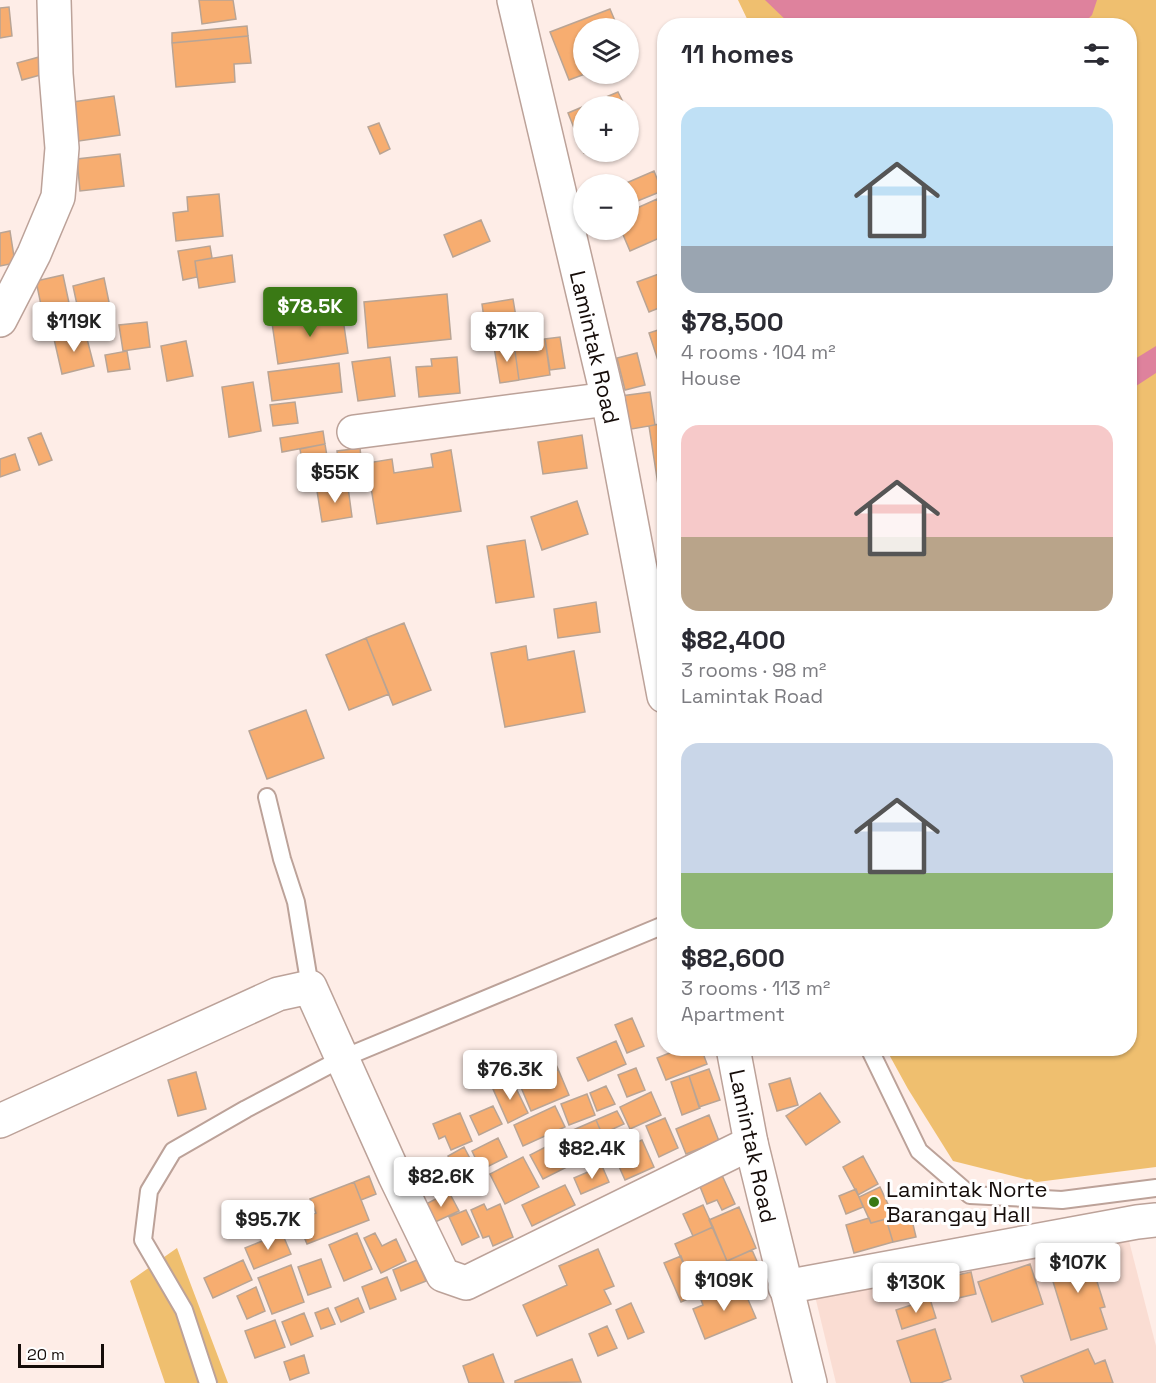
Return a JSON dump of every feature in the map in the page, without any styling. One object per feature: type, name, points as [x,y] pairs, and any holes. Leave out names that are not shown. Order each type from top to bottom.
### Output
[{"type":"street","points":[[0,320],[34,254],[58,197],[62,148],[56,74],[54,0]]},
{"type":"street","name":"Lamintak Road","points":[[514,0],[608,399],[657,659]]},
{"type":"street","points":[[354,432],[608,399]]},
{"type":"street","points":[[0,1121],[278,994],[310,987],[341,1059],[443,1275],[466,1283],[751,1143]]},
{"type":"street","name":"Lamintak Road","points":[[734,1056],[751,1143],[810,1383]]},
{"type":"street","points":[[785,1287],[1156,1220]]},
{"type":"lane","points":[[267,797],[282,859],[296,902],[310,987]]},
{"type":"lane","points":[[208,1383],[184,1310],[143,1240],[149,1191],[173,1151],[341,1059],[657,928]]},
{"type":"lane","points":[[873,1056],[919,1151],[970,1195],[1062,1200],[1156,1188]]},
{"type":"shaded area","points":[[738,0],[1156,0],[1156,1167],[1037,1182],[953,1161],[890,1056],[1137,1056],[1137,18],[747,18]]},
{"type":"shaded area","points":[[765,0],[1097,0],[1089,18],[784,18]]},
{"type":"shaded area","points":[[1156,346],[1156,373],[1137,385],[1137,358]]},
{"type":"shaded area","points":[[1128,1237],[1156,1346],[1156,1383],[836,1383],[815,1296]]},
{"type":"shaded area","points":[[177,1248],[228,1383],[165,1383],[130,1281]]},
{"type":"building","points":[[199,0],[233,0],[236,19],[202,24]]},
{"type":"building","points":[[9,7],[12,36],[0,38],[0,8]]},
{"type":"building","points":[[610,9],[614,18],[587,18]]},
{"type":"building","points":[[573,23],[573,78],[569,80],[550,32]]},
{"type":"building","points":[[247,26],[248,36],[172,43],[172,33]]},
{"type":"building","points":[[248,36],[251,63],[234,64],[235,82],[176,87],[172,43]]},
{"type":"building","points":[[39,57],[44,74],[22,80],[17,63]]},
{"type":"building","points":[[618,92],[620,96],[609,96]]},
{"type":"building","points":[[114,96],[120,135],[72,142],[66,103]]},
{"type":"building","points":[[573,111],[573,126],[568,113]]},
{"type":"building","points":[[379,123],[390,149],[380,154],[368,127]]},
{"type":"building","points":[[120,154],[124,186],[80,191],[77,159]]},
{"type":"building","points":[[654,171],[657,178],[657,193],[639,200],[639,178]]},
{"type":"building","points":[[219,194],[223,236],[176,241],[173,213],[188,211],[187,197]]},
{"type":"building","points":[[657,199],[657,239],[630,251],[625,240],[639,240],[639,207]]},
{"type":"building","points":[[481,220],[490,241],[453,257],[444,235]]},
{"type":"building","points":[[10,231],[15,263],[0,266],[0,233]]},
{"type":"building","points":[[210,246],[212,258],[195,261],[197,277],[183,280],[178,251]]},
{"type":"building","points":[[232,255],[235,282],[199,288],[195,261]]},
{"type":"building","points":[[63,275],[69,303],[60,305],[63,319],[45,324],[36,281]]},
{"type":"building","points":[[657,275],[657,309],[649,312],[637,282]]},
{"type":"building","points":[[104,278],[110,307],[79,314],[73,286]]},
{"type":"building","points":[[447,294],[451,339],[368,348],[364,302]]},
{"type":"building","points":[[513,299],[519,335],[487,340],[482,304]]},
{"type":"building","points":[[342,312],[348,353],[278,364],[272,323]]},
{"type":"building","points":[[147,322],[150,347],[123,351],[119,325]]},
{"type":"building","points":[[657,330],[657,358],[649,333]]},
{"type":"building","points":[[85,331],[94,366],[62,374],[54,339]]},
{"type":"building","points":[[560,337],[565,368],[550,370],[545,339]]},
{"type":"building","points":[[545,339],[550,375],[519,380],[514,344]]},
{"type":"building","points":[[186,341],[193,376],[167,381],[161,346]]},
{"type":"building","points":[[514,344],[519,380],[500,383],[494,347]]},
{"type":"building","points":[[127,351],[130,369],[108,372],[105,355]]},
{"type":"building","points":[[637,353],[645,385],[625,390],[617,358]]},
{"type":"building","points":[[390,357],[395,396],[358,401],[352,362]]},
{"type":"building","points":[[457,357],[460,393],[419,397],[416,367],[432,366],[431,359]]},
{"type":"building","points":[[339,363],[342,392],[272,401],[268,372]]},
{"type":"building","points":[[253,382],[261,431],[229,437],[222,387]]},
{"type":"building","points":[[650,392],[655,425],[626,430],[621,396]]},
{"type":"building","points":[[295,402],[298,423],[273,426],[270,405]]},
{"type":"building","points":[[657,424],[657,478],[649,426]]},
{"type":"building","points":[[323,431],[325,444],[282,452],[280,438]]},
{"type":"building","points":[[41,433],[52,460],[39,465],[28,438]]},
{"type":"building","points":[[582,435],[587,468],[543,474],[538,442]]},
{"type":"building","points":[[325,444],[331,481],[306,485],[300,449]]},
{"type":"building","points":[[360,448],[363,476],[340,478],[337,451]]},
{"type":"building","points":[[451,450],[461,511],[377,524],[367,463],[392,459],[394,473],[433,467],[431,454]]},
{"type":"building","points":[[15,454],[20,470],[0,477],[0,459]]},
{"type":"building","points":[[348,487],[352,517],[322,522],[317,491]]},
{"type":"building","points":[[577,501],[588,534],[542,550],[531,517]]},
{"type":"building","points":[[525,540],[534,597],[496,603],[487,546]]},
{"type":"building","points":[[596,602],[600,632],[558,638],[554,609]]},
{"type":"building","points":[[404,623],[431,690],[393,705],[366,638]]},
{"type":"building","points":[[366,638],[389,694],[349,710],[326,655]]},
{"type":"building","points":[[526,646],[528,660],[574,651],[585,712],[505,727],[491,653]]},
{"type":"building","points":[[306,710],[324,758],[267,779],[249,731]]},
{"type":"building","points":[[632,1018],[644,1046],[627,1053],[615,1025]]},
{"type":"building","points":[[616,1041],[626,1064],[588,1081],[577,1058]]},
{"type":"building","points":[[552,1056],[558,1069],[538,1078],[532,1065]]},
{"type":"building","points":[[704,1056],[707,1064],[666,1080],[657,1058]]},
{"type":"building","points":[[532,1065],[538,1078],[558,1069],[569,1095],[531,1111],[515,1073]]},
{"type":"building","points":[[636,1068],[645,1090],[627,1097],[618,1075]]},
{"type":"building","points":[[709,1069],[720,1100],[699,1107],[689,1076]]},
{"type":"building","points":[[196,1072],[206,1109],[178,1116],[168,1080]]},
{"type":"building","points":[[689,1076],[700,1108],[682,1115],[671,1082]]},
{"type":"building","points":[[790,1078],[798,1105],[777,1111],[769,1084]]},
{"type":"building","points":[[512,1080],[528,1113],[508,1123],[493,1089]]},
{"type":"building","points":[[606,1086],[615,1104],[597,1111],[590,1093]]},
{"type":"building","points":[[651,1092],[661,1115],[630,1129],[620,1107]]},
{"type":"building","points":[[820,1093],[840,1122],[806,1145],[786,1116]]},
{"type":"building","points":[[587,1094],[595,1115],[569,1125],[561,1104]]},
{"type":"building","points":[[493,1106],[502,1124],[479,1135],[470,1116]]},
{"type":"building","points":[[555,1106],[565,1127],[523,1146],[514,1125]]},
{"type":"building","points":[[617,1111],[624,1124],[602,1134],[596,1120]]},
{"type":"building","points":[[460,1113],[472,1141],[451,1150],[445,1136],[439,1139],[433,1124]]},
{"type":"building","points":[[709,1115],[719,1141],[686,1154],[676,1129]]},
{"type":"building","points":[[665,1118],[678,1148],[659,1157],[646,1126]]},
{"type":"building","points":[[596,1120],[607,1145],[575,1159],[564,1134]]},
{"type":"building","points":[[498,1138],[507,1157],[481,1170],[472,1151]]},
{"type":"building","points":[[559,1140],[571,1165],[543,1179],[530,1155]]},
{"type":"building","points":[[642,1140],[654,1167],[625,1180],[613,1153]]},
{"type":"building","points":[[464,1147],[475,1168],[459,1177],[448,1156]]},
{"type":"building","points":[[863,1156],[878,1184],[858,1195],[843,1167]]},
{"type":"building","points":[[523,1157],[539,1187],[505,1204],[490,1174]]},
{"type":"building","points":[[442,1160],[453,1185],[430,1195],[419,1170]]},
{"type":"building","points":[[602,1166],[609,1182],[581,1194],[574,1178]]},
{"type":"building","points":[[721,1173],[735,1204],[722,1210],[717,1200],[707,1204],[699,1184]]},
{"type":"building","points":[[369,1176],[376,1194],[361,1200],[354,1182]]},
{"type":"building","points":[[354,1182],[369,1220],[307,1244],[297,1220],[316,1213],[310,1199]]},
{"type":"building","points":[[565,1185],[575,1205],[532,1226],[522,1205]]},
{"type":"building","name":"Lamintak Norte Barangay Hall","points":[[880,1187],[893,1215],[871,1223],[859,1197]]},
{"type":"building","points":[[856,1189],[863,1207],[846,1214],[839,1196]]},
{"type":"building","points":[[449,1192],[459,1211],[433,1223],[424,1205]]},
{"type":"building","points":[[484,1204],[487,1210],[500,1204],[513,1237],[493,1246],[489,1236],[483,1238],[471,1210]]},
{"type":"building","points":[[703,1205],[713,1227],[693,1236],[683,1214]]},
{"type":"building","points":[[739,1207],[756,1248],[727,1261],[709,1220]]},
{"type":"building","points":[[466,1210],[479,1237],[462,1245],[449,1217]]},
{"type":"building","points":[[911,1216],[916,1237],[893,1242],[887,1222]]},
{"type":"building","points":[[869,1218],[871,1223],[886,1219],[893,1242],[854,1253],[846,1225]]},
{"type":"building","points":[[713,1227],[727,1261],[689,1277],[675,1244]]},
{"type":"building","points":[[282,1233],[291,1254],[254,1269],[245,1248]]},
{"type":"building","points":[[357,1233],[372,1269],[344,1281],[329,1245]]},
{"type":"building","points":[[375,1233],[382,1246],[396,1239],[406,1261],[381,1273],[364,1238]]},
{"type":"building","points":[[598,1249],[614,1286],[604,1290],[611,1304],[537,1336],[523,1305],[567,1285],[559,1266]]},
{"type":"building","points":[[752,1250],[763,1275],[738,1286],[727,1261]]},
{"type":"building","points":[[1087,1250],[1105,1307],[1100,1308],[1107,1329],[1071,1340],[1047,1262]]},
{"type":"building","points":[[681,1256],[689,1277],[727,1261],[734,1279],[681,1302],[664,1263]]},
{"type":"building","points":[[321,1259],[331,1287],[308,1295],[298,1267]]},
{"type":"building","points":[[243,1260],[252,1280],[213,1298],[204,1278]]},
{"type":"building","points":[[417,1260],[426,1281],[401,1291],[393,1270]]},
{"type":"building","points":[[1030,1264],[1043,1304],[992,1322],[978,1282]]},
{"type":"building","points":[[291,1265],[304,1302],[272,1314],[258,1278]]},
{"type":"building","points":[[971,1272],[976,1294],[958,1298],[953,1276]]},
{"type":"building","points":[[387,1277],[396,1299],[370,1309],[362,1287]]},
{"type":"building","points":[[732,1286],[734,1292],[743,1288],[756,1318],[705,1339],[693,1309],[703,1305],[701,1300]]},
{"type":"building","points":[[256,1287],[265,1311],[247,1319],[237,1296]]},
{"type":"building","points":[[358,1298],[364,1312],[341,1322],[335,1308]]},
{"type":"building","points":[[930,1299],[936,1318],[902,1329],[896,1310]]},
{"type":"building","points":[[631,1303],[644,1332],[628,1339],[616,1310]]},
{"type":"building","points":[[328,1308],[335,1324],[321,1329],[315,1313]]},
{"type":"building","points":[[304,1313],[313,1336],[291,1345],[282,1322]]},
{"type":"building","points":[[275,1320],[285,1347],[255,1358],[245,1331]]},
{"type":"building","points":[[607,1326],[617,1348],[598,1356],[589,1334]]},
{"type":"building","points":[[935,1329],[951,1379],[940,1383],[911,1383],[897,1341]]},
{"type":"building","points":[[1088,1349],[1095,1364],[1105,1360],[1113,1383],[1024,1383],[1021,1376]]},
{"type":"building","points":[[493,1354],[504,1383],[469,1383],[463,1366]]},
{"type":"building","points":[[304,1355],[309,1373],[290,1380],[284,1362]]},
{"type":"building","points":[[572,1359],[581,1382],[515,1383],[515,1381]]},
{"type":"place","name":"Lamintak Norte Barangay Hall","points":[[874,1202]]}]
